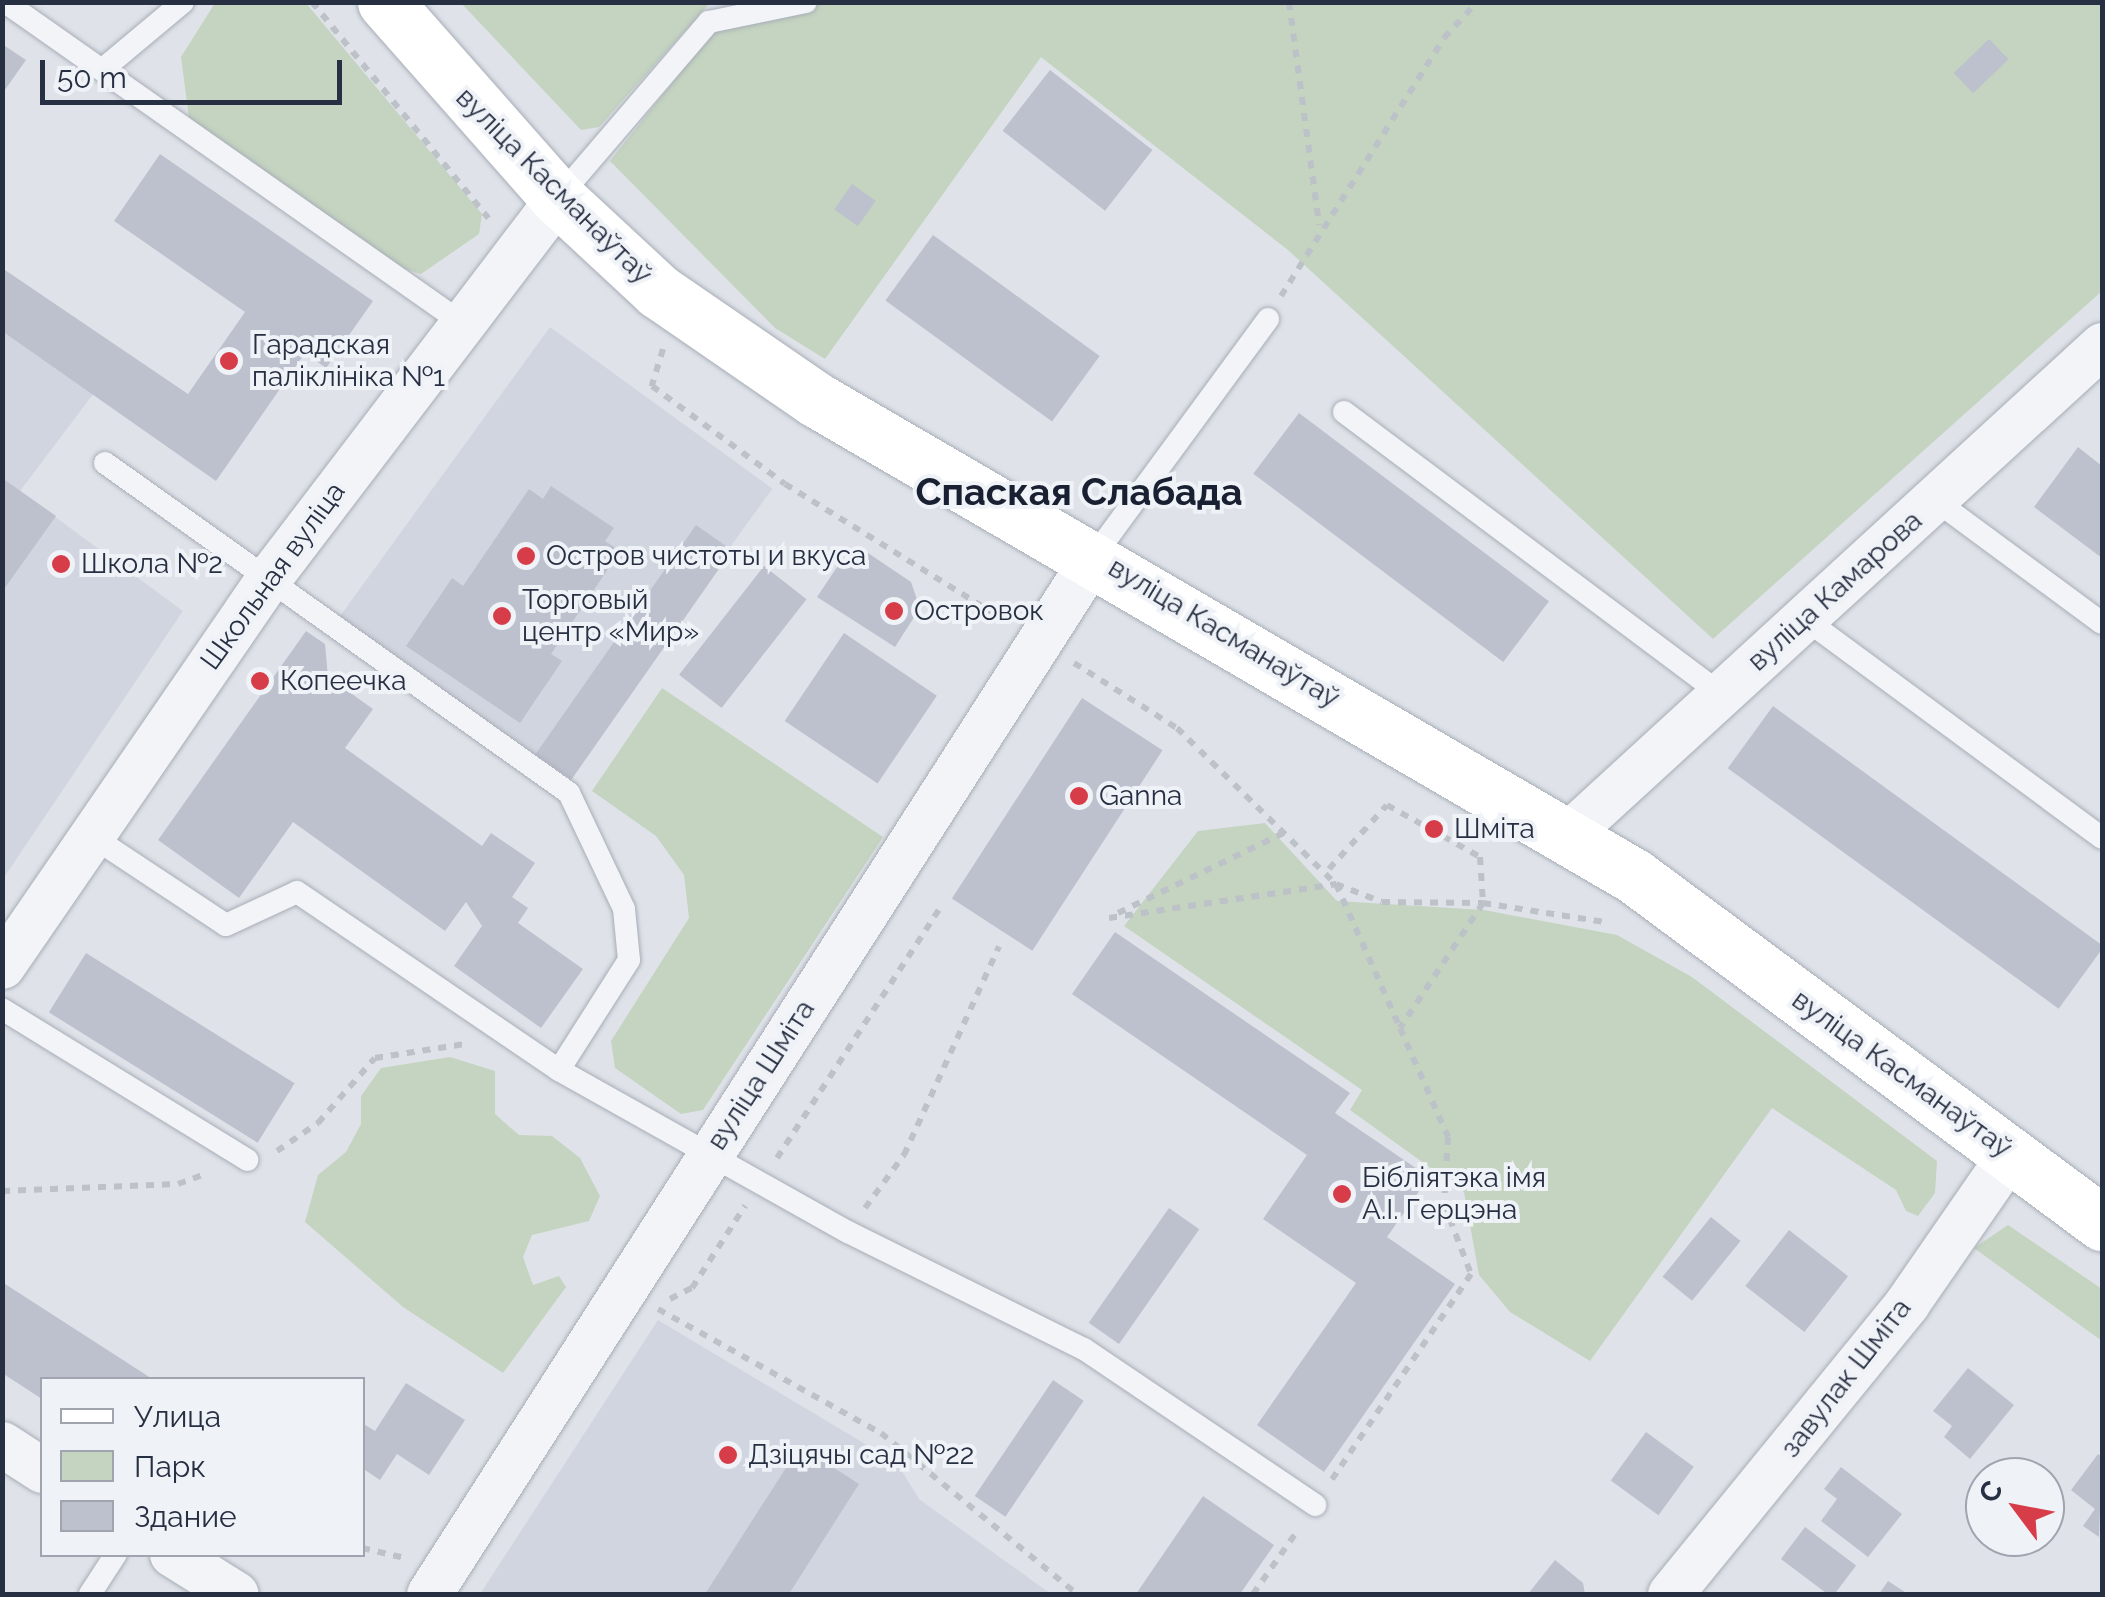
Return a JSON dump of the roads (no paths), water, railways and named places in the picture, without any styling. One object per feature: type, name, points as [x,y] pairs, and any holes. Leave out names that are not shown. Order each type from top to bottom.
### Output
[{"type":"main road","name":"вуліца Касманаўтаў","points":[[386,2],[558,198],[658,291],[816,399],[1094,556],[1566,836],[2011,1153],[2102,1223]]},
{"type":"street","name":"Школьная вуліца","points":[[2,966],[271,575],[459,320],[558,198]]},
{"type":"street","name":"вуліца Камарова","points":[[1566,836],[2102,346]]},
{"type":"street","name":"вуліца Шміта","points":[[430,1594],[1094,556]]},
{"type":"street","name":"завулак Шміта","points":[[1670,1594],[1906,1303],[2011,1153]]},
{"type":"street","points":[[2,1444],[40,1469]]},
{"type":"street","points":[[177,1557],[236,1594]]},
{"type":"lane","points":[[6,2],[459,320]]},
{"type":"lane","points":[[103,68],[183,2]]},
{"type":"lane","points":[[558,198],[641,91],[716,12],[806,2]]},
{"type":"lane","points":[[1094,556],[1268,319]]},
{"type":"lane","points":[[1344,412],[1722,695]]},
{"type":"lane","points":[[105,463],[271,575],[314,615],[569,793],[624,909],[629,960],[559,1070]]},
{"type":"lane","points":[[1935,500],[2102,623]]},
{"type":"lane","points":[[1805,619],[2102,838]]},
{"type":"lane","points":[[90,834],[226,926],[297,892],[559,1070],[848,1232],[1084,1349],[1315,1505]]},
{"type":"lane","points":[[2,1008],[247,1160]]},
{"type":"lane","points":[[90,1594],[114,1557]]},
{"type":"place","name":"Гарадская паліклініка №1","points":[[229,361]]},
{"type":"place","name":"Остров чистоты и вкуса","points":[[526,556]]},
{"type":"place","name":"Школа №2","points":[[61,564]]},
{"type":"place","name":"Островок","points":[[894,611]]},
{"type":"place","name":"Торговый центр «Мир»","points":[[502,616]]},
{"type":"place","name":"Копеечка","points":[[260,681]]},
{"type":"place","name":"Ganna","points":[[1079,796]]},
{"type":"place","name":"Шміта","points":[[1434,829]]},
{"type":"place","name":"Бібліятэка імя А.І. Герцэна","points":[[1342,1194]]},
{"type":"place","name":"Дзіцячы сад №22","points":[[728,1455]]},
{"type":"district","name":"Спаская Слабада","points":[[1079,492]]}]
